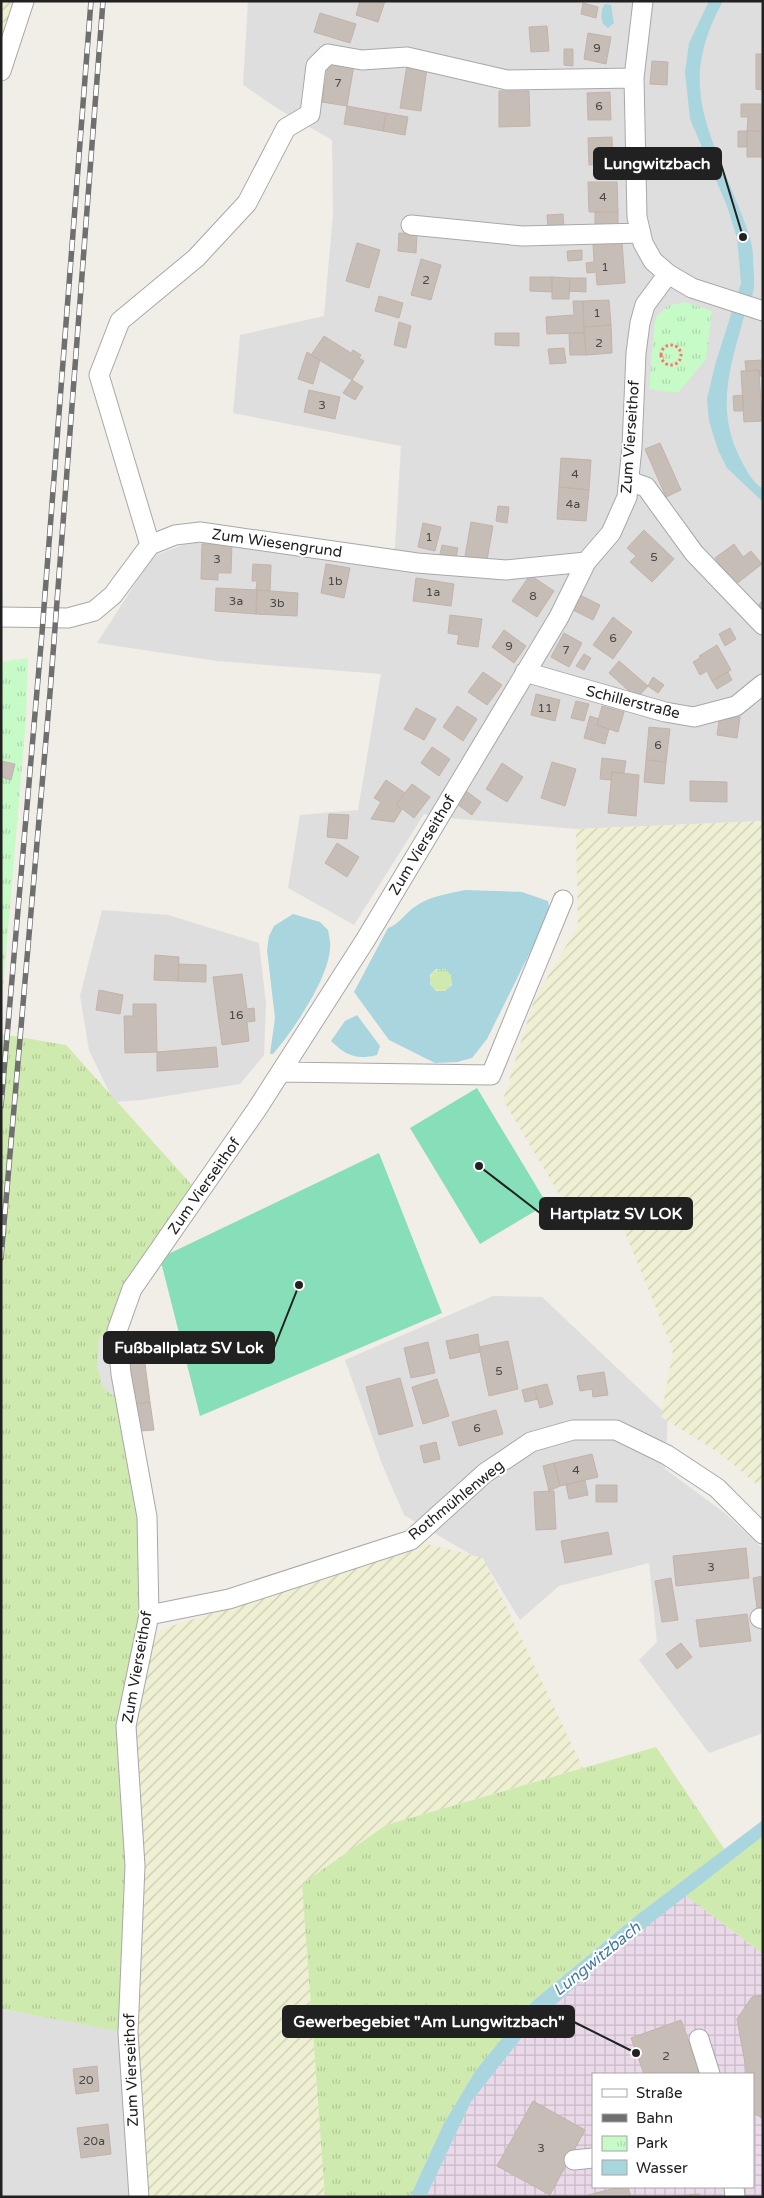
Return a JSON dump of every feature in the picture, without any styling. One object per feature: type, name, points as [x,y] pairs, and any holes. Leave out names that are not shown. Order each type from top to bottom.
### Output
[{"type":"street","points":[[1,71],[24,1]]},
{"type":"street","points":[[643,1],[634,78],[637,217],[643,243],[653,261],[668,274],[692,288],[761,310]]},
{"type":"street","points":[[1,617],[68,618],[94,611],[113,595],[150,545],[99,375],[120,321],[196,258],[247,202],[286,128],[310,114],[316,66],[328,54],[362,60],[407,57],[506,80],[634,78]]},
{"type":"street","points":[[411,225],[522,236],[641,233]]},
{"type":"street","name":"Zum Vierseithof","points":[[139,2197],[128,2033],[134,1866],[126,1726],[149,1615],[147,1517],[121,1374],[117,1331],[132,1289],[258,1109],[366,939],[559,617],[586,562],[610,533],[627,497],[632,447],[636,353],[640,323],[646,305],[668,274]]},
{"type":"street","points":[[629,481],[646,488],[694,553],[763,625]]},
{"type":"street","name":"Zum Wiesengrund","points":[[150,545],[175,535],[200,532],[417,563],[506,570],[586,562]]},
{"type":"street","name":"Schillerstraße","points":[[525,672],[664,712],[694,717],[736,706],[763,684]]},
{"type":"street","points":[[281,1072],[491,1074],[563,900]]},
{"type":"street","name":"Rothmühlenweg","points":[[149,1615],[228,1598],[411,1540],[485,1473],[531,1442],[573,1430],[616,1430],[667,1455],[717,1488],[763,1534]]},
{"type":"street","points":[[699,2039],[710,2073]]},
{"type":"path","points":[[670,345],[677,347],[681,352],[680,360],[675,364],[668,365],[662,361],[661,354],[664,348],[670,345]]},
{"type":"shaded area","points":[[248,1],[763,1],[763,821],[577,829],[448,818],[424,814],[354,925],[288,888],[300,815],[358,810],[381,674],[217,661],[97,643],[153,556],[188,543],[245,543],[388,567],[395,547],[401,446],[233,413],[240,335],[324,316],[333,214],[332,140],[280,110],[243,85]]},
{"type":"shaded area","points":[[102,910],[168,915],[259,943],[266,1003],[264,1055],[240,1084],[142,1100],[114,1102],[89,1050],[80,996]]},
{"type":"shaded area","points":[[493,1296],[542,1297],[668,1416],[665,1469],[726,1514],[762,1548],[763,1733],[709,1753],[639,1660],[657,1642],[649,1563],[559,1586],[520,1620],[485,1563],[404,1515],[382,1464],[345,1360]]},
{"type":"shaded area","points":[[117,1331],[124,1392],[112,1395],[103,1387],[97,1367],[99,1337]]},
{"type":"shaded area","points":[[685,1895],[763,1954],[763,2197],[426,2197],[471,2102],[527,2031],[605,1959]]},
{"type":"shaded area","points":[[1,2009],[120,2031],[135,2197],[1,2197]]},
{"type":"green space","points":[[1,1],[17,1],[1,50]]},
{"type":"green space","points":[[685,302],[712,311],[706,359],[678,393],[649,389],[655,318],[667,306]]},
{"type":"green space","points":[[28,658],[26,719],[1,1010],[1,662]]},
{"type":"green space","points":[[763,821],[763,1489],[718,1452],[661,1417],[673,1350],[618,1215],[570,1212],[503,1100],[534,1000],[578,926],[576,829]]},
{"type":"green space","points":[[441,969],[449,972],[452,980],[449,988],[441,991],[433,988],[430,980],[433,972]]},
{"type":"green space","points":[[1,1034],[66,1045],[199,1193],[117,1331],[132,1438],[149,1615],[126,1726],[128,2033],[1,2009]]},
{"type":"green space","points":[[477,1088],[547,1204],[480,1244],[410,1128]]},
{"type":"green space","points":[[379,1153],[442,1313],[200,1416],[160,1258]]},
{"type":"green space","points":[[419,1542],[483,1558],[583,1768],[386,1825],[302,1884],[325,2197],[146,2197],[139,2114],[132,1730],[148,1642],[162,1629],[399,1555]]},
{"type":"green space","points":[[656,1747],[725,1850],[637,1915],[533,2001],[476,2070],[444,2123],[410,2197],[325,2197],[302,1884],[386,1825]]},
{"type":"green space","points":[[763,1836],[763,1954],[685,1895]]},
{"type":"water","points":[[709,1],[723,1],[709,30],[702,56],[700,80],[702,104],[716,150],[745,222],[753,250],[753,291],[743,320],[730,371],[727,405],[728,421],[741,461],[752,479],[763,489],[763,502],[727,468],[718,450],[709,421],[707,399],[715,365],[741,283],[737,238],[727,206],[690,119],[685,72],[689,43]]},
{"type":"water","points":[[605,4],[611,5],[614,23],[608,28],[603,24],[601,17]]},
{"type":"water","points":[[465,890],[522,892],[548,901],[550,912],[487,1039],[472,1058],[457,1062],[435,1063],[389,1040],[354,992],[388,928],[427,900]],"holes":[[[436,969],[445,969],[451,975],[452,985],[445,991],[436,991],[430,984],[430,975]]]},
{"type":"water","points":[[293,914],[320,922],[328,930],[330,949],[323,975],[308,1004],[281,1044],[273,1054],[270,1054],[275,1018],[267,950],[269,936],[274,926]]},
{"type":"water","points":[[357,1015],[380,1046],[377,1055],[352,1056],[331,1041],[345,1021]]},
{"type":"water","points":[[763,1820],[763,1836],[605,1959],[527,2031],[471,2102],[426,2197],[410,2197],[444,2123],[476,2070],[533,2001],[637,1915]]},
{"type":"building","points":[[360,1],[385,1],[378,22],[356,15]]},
{"type":"building","points":[[583,3],[598,7],[596,18],[581,14]]},
{"type":"building","points":[[320,13],[356,24],[350,43],[314,32]]},
{"type":"building","points":[[547,26],[549,51],[531,52],[529,27]]},
{"type":"building","points":[[588,33],[611,37],[606,64],[584,59]]},
{"type":"building","points":[[564,49],[573,49],[573,66],[564,65]]},
{"type":"building","points":[[756,54],[763,54],[763,90],[756,89]]},
{"type":"building","points":[[329,60],[354,65],[347,106],[322,102]]},
{"type":"building","points":[[652,61],[668,62],[667,85],[650,84]]},
{"type":"building","points":[[407,65],[427,68],[421,111],[400,108]]},
{"type":"building","points":[[499,91],[529,91],[530,126],[499,127]]},
{"type":"building","points":[[610,92],[611,120],[588,120],[587,93]]},
{"type":"building","points":[[741,104],[763,104],[763,131],[747,131],[748,117],[741,117]]},
{"type":"building","points":[[347,106],[386,113],[383,131],[344,124]]},
{"type":"building","points":[[386,113],[408,117],[405,135],[383,131]]},
{"type":"building","points":[[738,131],[747,131],[747,147],[738,147]]},
{"type":"building","points":[[747,131],[763,131],[763,157],[747,157]]},
{"type":"building","points":[[612,137],[613,164],[589,165],[588,138]]},
{"type":"building","points":[[588,182],[617,182],[618,212],[589,212]]},
{"type":"building","points":[[595,212],[618,212],[618,228],[595,229]]},
{"type":"building","points":[[563,214],[564,227],[548,228],[547,215]]},
{"type":"building","points":[[399,233],[417,234],[416,253],[398,251]]},
{"type":"building","points":[[622,242],[625,283],[597,285],[596,272],[587,273],[586,263],[594,262],[593,244]]},
{"type":"building","points":[[357,243],[380,250],[369,288],[346,281]]},
{"type":"building","points":[[582,250],[582,260],[568,261],[567,251]]},
{"type":"building","points":[[421,259],[441,265],[431,300],[411,295]]},
{"type":"building","points":[[530,277],[552,277],[552,292],[530,291]]},
{"type":"building","points":[[552,277],[570,278],[569,299],[552,299]]},
{"type":"building","points":[[570,278],[586,278],[586,292],[569,291]]},
{"type":"building","points":[[379,296],[403,303],[399,318],[375,311]]},
{"type":"building","points":[[609,300],[611,325],[584,327],[583,301]]},
{"type":"building","points":[[573,301],[583,301],[584,333],[547,334],[546,317],[574,315]]},
{"type":"building","points":[[399,322],[411,326],[406,348],[394,345]]},
{"type":"building","points":[[611,325],[612,353],[586,355],[584,327]]},
{"type":"building","points":[[495,333],[519,333],[519,346],[495,345]]},
{"type":"building","points":[[569,333],[584,333],[586,355],[570,355]]},
{"type":"building","points":[[324,336],[351,353],[353,350],[361,355],[359,358],[364,361],[352,380],[311,355]]},
{"type":"building","points":[[564,348],[566,363],[550,364],[548,349]]},
{"type":"building","points":[[307,352],[320,360],[313,384],[298,379]]},
{"type":"building","points":[[763,360],[763,376],[760,376],[759,370],[746,371],[745,361]]},
{"type":"building","points":[[759,370],[762,421],[744,422],[741,371]]},
{"type":"building","points":[[352,380],[363,387],[355,400],[343,393]]},
{"type":"building","points":[[309,390],[340,397],[335,419],[304,412]]},
{"type":"building","points":[[743,395],[743,411],[734,411],[733,396]]},
{"type":"building","points":[[660,443],[681,490],[666,497],[645,449]]},
{"type":"building","points":[[561,458],[591,460],[589,490],[559,487]]},
{"type":"building","points":[[559,487],[589,490],[586,521],[557,519]]},
{"type":"building","points":[[498,506],[509,507],[507,523],[496,521]]},
{"type":"building","points":[[471,522],[493,526],[487,560],[465,556]]},
{"type":"building","points":[[423,523],[441,527],[435,551],[418,547]]},
{"type":"building","points":[[644,530],[674,559],[652,582],[630,562],[636,556],[627,548]]},
{"type":"building","points":[[202,544],[232,544],[231,573],[218,573],[218,580],[201,579]]},
{"type":"building","points":[[734,544],[743,557],[751,551],[762,564],[735,585],[715,558]]},
{"type":"building","points":[[442,545],[458,548],[456,558],[440,554]]},
{"type":"building","points":[[253,564],[271,565],[270,591],[256,590],[257,581],[252,581]]},
{"type":"building","points":[[326,564],[350,568],[344,598],[321,593]]},
{"type":"building","points":[[530,575],[554,591],[537,617],[512,601]]},
{"type":"building","points":[[416,578],[454,584],[451,606],[413,601]]},
{"type":"building","points":[[216,588],[257,590],[256,614],[215,611]]},
{"type":"building","points":[[257,590],[298,593],[297,616],[256,614]]},
{"type":"building","points":[[580,595],[600,605],[593,620],[573,610]]},
{"type":"building","points":[[763,600],[763,610],[758,606]]},
{"type":"building","points":[[450,615],[482,619],[478,647],[457,644],[459,635],[448,633]]},
{"type":"building","points":[[613,617],[632,632],[613,659],[593,645]]},
{"type":"building","points":[[730,628],[736,639],[725,646],[719,634]]},
{"type":"building","points":[[504,630],[526,646],[514,663],[492,647]]},
{"type":"building","points":[[564,633],[582,643],[569,667],[551,657]]},
{"type":"building","points":[[717,645],[731,670],[712,681],[707,671],[700,675],[693,662]]},
{"type":"building","points":[[584,654],[591,658],[584,670],[576,666]]},
{"type":"building","points":[[619,661],[648,686],[637,698],[609,673]]},
{"type":"building","points":[[483,672],[502,685],[487,705],[468,692]]},
{"type":"building","points":[[728,672],[732,680],[717,689],[712,681]]},
{"type":"building","points":[[653,677],[664,685],[658,693],[648,686]]},
{"type":"building","points":[[536,694],[560,700],[555,721],[531,715]]},
{"type":"building","points":[[576,701],[589,704],[584,721],[571,718]]},
{"type":"building","points":[[457,706],[477,719],[463,741],[443,727]]},
{"type":"building","points":[[602,706],[624,712],[618,732],[597,725]]},
{"type":"building","points":[[416,708],[436,719],[424,740],[404,729]]},
{"type":"building","points":[[720,714],[740,717],[737,738],[717,735]]},
{"type":"building","points":[[590,716],[599,719],[597,725],[609,729],[605,744],[584,738]]},
{"type":"building","points":[[649,727],[670,729],[666,762],[646,760]]},
{"type":"building","points":[[432,747],[450,759],[439,776],[421,763]]},
{"type":"building","points":[[602,758],[626,761],[624,773],[612,772],[611,780],[600,779]]},
{"type":"building","points":[[646,760],[666,762],[664,784],[644,782]]},
{"type":"building","points":[[1,761],[15,764],[11,780],[1,777]]},
{"type":"building","points":[[552,762],[576,769],[565,806],[541,798]]},
{"type":"building","points":[[502,763],[523,777],[507,802],[486,789]]},
{"type":"building","points":[[612,772],[639,775],[636,816],[608,813]]},
{"type":"building","points":[[386,780],[405,793],[396,804],[402,809],[394,822],[371,819],[381,802],[374,798]]},
{"type":"building","points":[[690,781],[727,782],[727,802],[690,801]]},
{"type":"building","points":[[412,784],[430,797],[414,818],[396,804]]},
{"type":"building","points":[[466,791],[481,802],[472,815],[457,804]]},
{"type":"building","points":[[329,814],[349,815],[347,839],[327,837]]},
{"type":"building","points":[[337,843],[359,857],[347,877],[325,863]]},
{"type":"building","points":[[155,955],[179,957],[178,981],[154,980]]},
{"type":"building","points":[[179,964],[206,965],[206,982],[178,981]]},
{"type":"building","points":[[242,974],[247,1009],[254,1008],[255,1021],[247,1022],[249,1041],[222,1045],[213,977]]},
{"type":"building","points":[[99,990],[123,995],[120,1014],[96,1010]]},
{"type":"building","points":[[133,1004],[156,1004],[157,1052],[125,1053],[124,1016],[133,1016]]},
{"type":"building","points":[[216,1047],[218,1067],[157,1071],[157,1052]]},
{"type":"building","points":[[478,1334],[480,1352],[450,1359],[446,1341]]},
{"type":"building","points":[[142,1341],[150,1402],[134,1404],[126,1343]]},
{"type":"building","points":[[508,1341],[518,1389],[489,1396],[479,1347]]},
{"type":"building","points":[[428,1342],[435,1373],[411,1378],[404,1348]]},
{"type":"building","points":[[604,1372],[608,1395],[593,1397],[592,1389],[580,1391],[577,1376]]},
{"type":"building","points":[[400,1378],[413,1426],[379,1435],[366,1387]]},
{"type":"building","points":[[437,1379],[449,1416],[423,1424],[412,1387]]},
{"type":"building","points":[[547,1384],[553,1404],[540,1408],[534,1387]]},
{"type":"building","points":[[534,1387],[538,1399],[525,1402],[522,1390]]},
{"type":"building","points":[[150,1402],[154,1430],[140,1431],[136,1404]]},
{"type":"building","points":[[496,1410],[503,1434],[459,1446],[452,1422]]},
{"type":"building","points":[[436,1442],[440,1459],[424,1463],[420,1446]]},
{"type":"building","points":[[592,1454],[598,1477],[560,1486],[554,1463]]},
{"type":"building","points":[[554,1463],[560,1486],[549,1491],[543,1466]]},
{"type":"building","points":[[585,1480],[588,1495],[569,1499],[566,1485]]},
{"type":"building","points":[[596,1485],[617,1485],[617,1502],[596,1502]]},
{"type":"building","points":[[554,1491],[556,1529],[536,1530],[534,1492]]},
{"type":"building","points":[[608,1532],[612,1554],[565,1563],[561,1541]]},
{"type":"building","points":[[746,1548],[749,1578],[676,1586],[673,1556]]},
{"type":"building","points":[[763,1576],[763,1607],[757,1608],[753,1578]]},
{"type":"building","points":[[671,1578],[678,1620],[662,1622],[655,1581]]},
{"type":"building","points":[[747,1614],[751,1641],[700,1647],[696,1620]]},
{"type":"building","points":[[681,1643],[692,1657],[677,1669],[666,1654]]},
{"type":"building","points":[[763,1995],[763,2119],[754,2113],[754,2073],[747,2073],[737,2019],[752,1997]]},
{"type":"building","points":[[681,2020],[701,2073],[644,2073],[631,2038]]},
{"type":"building","points":[[97,2066],[99,2091],[76,2094],[73,2069]]},
{"type":"building","points":[[533,2101],[585,2130],[550,2195],[497,2166]]},
{"type":"building","points":[[108,2124],[111,2154],[81,2158],[77,2128]]},
{"type":"building","points":[[615,2188],[628,2188],[631,2197],[581,2197]]},
{"type":"building","points":[[699,2194],[700,2197],[667,2197]]},
{"type":"railway","points":[[1,1106],[42,633],[91,1]]},
{"type":"railway","points":[[1,1258],[50,693],[103,1]]},
{"type":"place","name":"Lungwitzbach","points":[[743,237]]},
{"type":"place","name":"Hartplatz SV LOK","points":[[479,1166]]},
{"type":"place","name":"Fußballplatz SV Lok","points":[[299,1285]]},
{"type":"place","name":"Gewerbegebiet \"Am Lungwitzbach\"","points":[[636,2053]]}]
